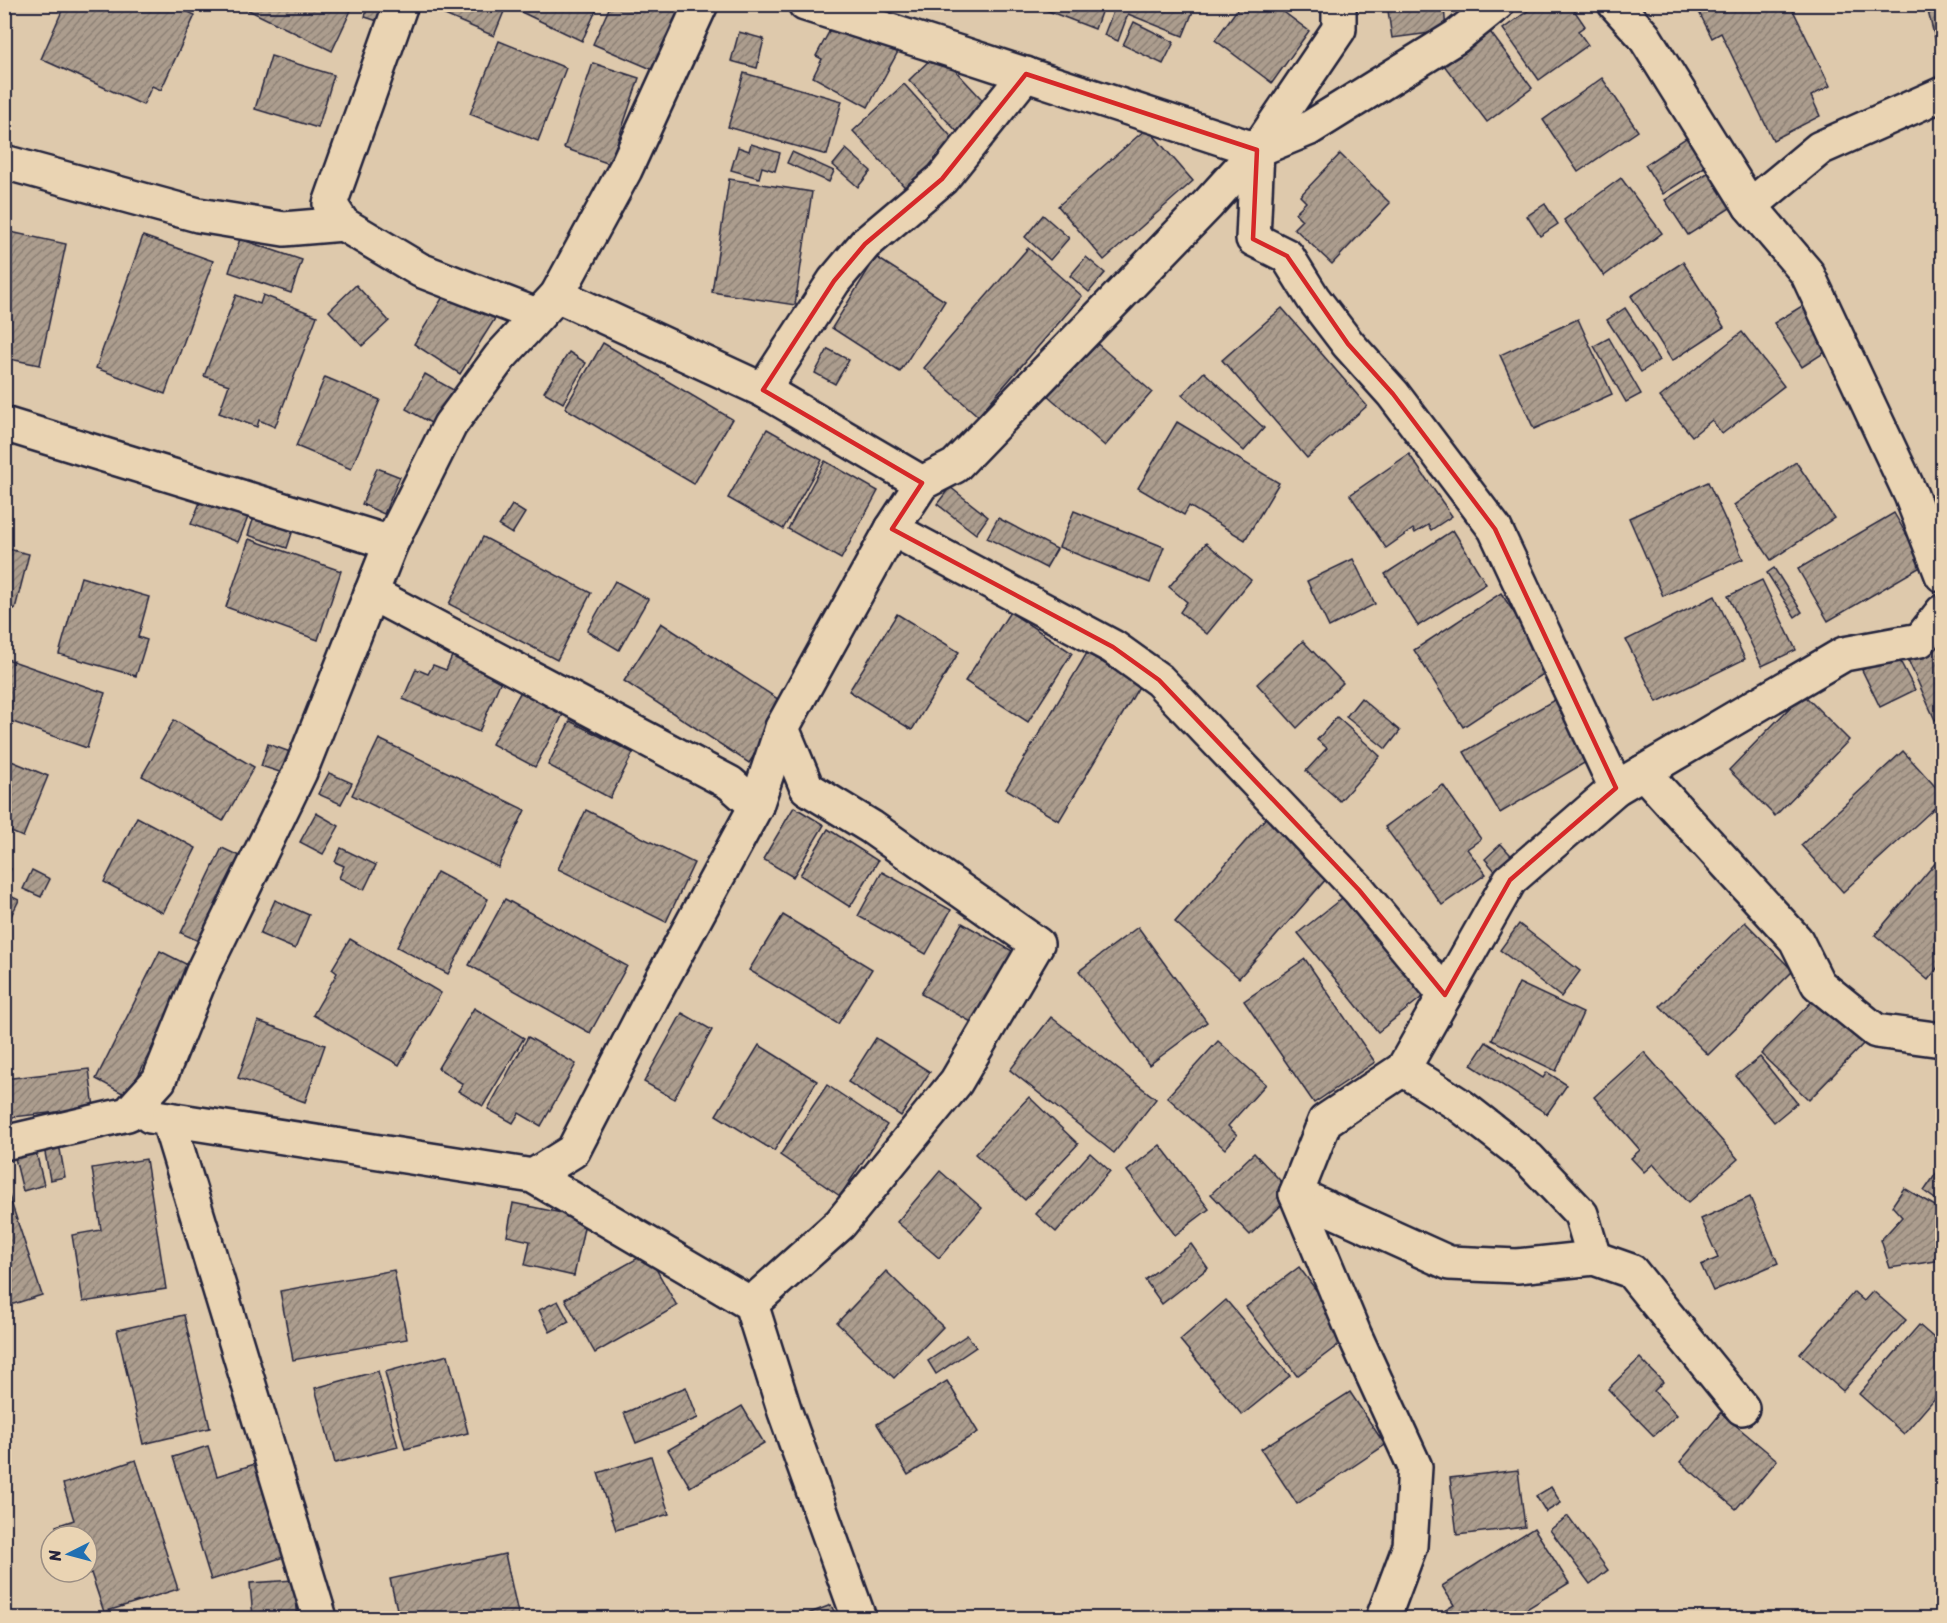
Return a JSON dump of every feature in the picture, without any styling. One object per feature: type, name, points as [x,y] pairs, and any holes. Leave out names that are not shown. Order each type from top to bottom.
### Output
[{"type":"street","points":[[401,4],[330,204],[343,224],[420,270],[547,305],[763,390],[922,483]]},
{"type":"street","points":[[128,1114],[159,1080],[204,969],[300,772],[391,543],[450,425],[500,357],[547,305],[625,170],[701,4]]},
{"type":"street","points":[[805,4],[1257,150],[1308,129],[1456,37],[1497,4]]},
{"type":"street","points":[[533,1176],[573,1151],[653,996],[756,806],[782,728],[892,529],[922,483],[955,466],[1208,204],[1257,150],[1339,29],[1339,4]]},
{"type":"street","points":[[1615,4],[1644,36],[1750,206],[1807,273],[1911,495],[1942,575]]},
{"type":"street","points":[[763,390],[834,281],[865,244],[942,179],[1026,74]]},
{"type":"street","points":[[1750,206],[1820,148],[1942,94]]},
{"type":"street","points":[[1257,150],[1253,239],[1287,256],[1313,298],[1348,344],[1393,394],[1496,529],[1629,780],[1796,940],[1818,984],[1876,1031],[1942,1040]]},
{"type":"street","points":[[4,162],[198,215],[284,229],[343,224]]},
{"type":"street","points":[[4,424],[391,543]]},
{"type":"street","points":[[892,529],[1113,647],[1158,680],[1359,890],[1445,995]]},
{"type":"street","points":[[372,593],[730,783],[756,806]]},
{"type":"street","points":[[1383,1618],[1410,1546],[1415,1467],[1355,1336],[1296,1194],[1325,1121],[1403,1069],[1510,880],[1629,780],[1844,654],[1920,640],[1942,612]]},
{"type":"street","points":[[751,1304],[840,1224],[956,1082],[1037,944],[871,827],[807,788],[782,728]]},
{"type":"street","points":[[1403,1069],[1461,1106],[1528,1159],[1581,1214],[1594,1258]]},
{"type":"street","points":[[4,1143],[128,1114],[533,1176],[751,1304],[785,1412],[859,1618]]},
{"type":"street","points":[[168,1119],[320,1618]]},
{"type":"street","points":[[1296,1194],[1449,1263],[1517,1266],[1594,1258],[1631,1271],[1742,1408]]},
{"type":"highlighted area","points":[[1026,74],[1257,150],[1253,239],[1287,256],[1348,344],[1393,394],[1495,529],[1616,788],[1510,880],[1445,995],[1359,890],[1159,680],[1113,647],[892,529],[922,483],[763,390],[834,281],[865,244],[942,179]]},
{"type":"building","points":[[65,4],[171,4],[195,15],[161,90],[152,86],[143,105],[41,59]]},
{"type":"building","points":[[236,4],[354,4],[332,51]]},
{"type":"building","points":[[368,4],[390,4],[384,23],[365,17]]},
{"type":"building","points":[[419,4],[507,4],[494,36]]},
{"type":"building","points":[[519,4],[599,4],[582,41],[517,10]]},
{"type":"building","points":[[611,4],[685,4],[656,71],[593,44]]},
{"type":"building","points":[[1030,4],[1104,4],[1095,29]]},
{"type":"building","points":[[1116,4],[1196,4],[1183,36],[1128,14],[1118,41],[1104,35]]},
{"type":"building","points":[[1241,4],[1273,4],[1309,31],[1272,83],[1215,40]]},
{"type":"building","points":[[1387,4],[1451,4],[1444,6],[1446,31],[1392,38]]},
{"type":"building","points":[[1537,4],[1559,4],[1560,6],[1570,4],[1585,26],[1578,31],[1588,45],[1539,80],[1503,29]]},
{"type":"building","points":[[1698,4],[1790,4],[1830,86],[1811,96],[1820,116],[1773,140],[1721,33],[1712,38],[1696,6]]},
{"type":"building","points":[[1926,4],[1942,4],[1942,61],[1941,61]]},
{"type":"building","points":[[836,19],[875,44],[879,34],[901,46],[868,107],[813,77],[822,59],[816,56]]},
{"type":"building","points":[[1134,22],[1174,42],[1163,64],[1123,45]]},
{"type":"building","points":[[1485,25],[1532,88],[1487,122],[1440,60]]},
{"type":"building","points":[[739,32],[764,39],[757,68],[731,61]]},
{"type":"building","points":[[499,41],[566,68],[538,141],[470,114]]},
{"type":"building","points":[[938,52],[991,109],[962,137],[909,80]]},
{"type":"building","points":[[271,56],[334,75],[318,128],[255,109]]},
{"type":"building","points":[[593,63],[639,78],[610,164],[564,148]]},
{"type":"building","points":[[744,73],[842,101],[827,155],[728,127]]},
{"type":"building","points":[[1602,78],[1638,131],[1578,172],[1543,120]]},
{"type":"building","points":[[904,84],[956,142],[932,164],[940,172],[914,197],[853,131]]},
{"type":"building","points":[[1147,128],[1193,181],[1104,260],[1058,206]]},
{"type":"building","points":[[1695,132],[1714,161],[1663,194],[1645,165]]},
{"type":"building","points":[[751,144],[780,153],[775,171],[762,167],[759,178],[731,170],[738,147],[749,151]]},
{"type":"building","points":[[846,149],[871,171],[858,187],[833,165]]},
{"type":"building","points":[[792,152],[834,171],[829,182],[787,163]]},
{"type":"building","points":[[1340,154],[1390,203],[1332,264],[1294,228],[1302,220],[1295,213],[1306,202],[1300,196]]},
{"type":"building","points":[[1715,168],[1738,203],[1688,235],[1665,200]]},
{"type":"building","points":[[1621,178],[1662,233],[1604,276],[1564,220]]},
{"type":"building","points":[[729,179],[812,192],[795,305],[712,292]]},
{"type":"building","points":[[1545,204],[1558,224],[1540,236],[1527,216]]},
{"type":"building","points":[[1043,215],[1069,238],[1050,260],[1025,237]]},
{"type":"building","points":[[6,231],[66,244],[40,365],[4,358],[4,240]]},
{"type":"building","points":[[143,236],[213,261],[165,394],[96,368]]},
{"type":"building","points":[[240,239],[302,260],[291,293],[229,272]]},
{"type":"building","points":[[1028,248],[1082,296],[978,416],[924,368]]},
{"type":"building","points":[[876,257],[945,301],[900,372],[832,328]]},
{"type":"building","points":[[1086,257],[1105,273],[1089,292],[1070,276]]},
{"type":"building","points":[[1683,262],[1724,327],[1672,361],[1631,296]]},
{"type":"building","points":[[356,285],[389,321],[362,346],[329,311]]},
{"type":"building","points":[[449,287],[496,317],[460,374],[414,344]]},
{"type":"building","points":[[236,295],[260,304],[263,295],[317,316],[275,427],[259,420],[257,427],[219,413],[229,385],[204,376]]},
{"type":"building","points":[[1807,303],[1833,347],[1802,367],[1774,323]]},
{"type":"building","points":[[1282,308],[1367,406],[1307,458],[1222,360]]},
{"type":"building","points":[[1625,308],[1659,360],[1641,372],[1607,320]]},
{"type":"building","points":[[1578,319],[1612,394],[1534,429],[1500,355]]},
{"type":"building","points":[[1742,332],[1784,386],[1722,434],[1712,420],[1692,436],[1660,397]]},
{"type":"building","points":[[1609,338],[1641,394],[1626,402],[1594,346]]},
{"type":"building","points":[[1093,340],[1152,392],[1105,446],[1046,394]]},
{"type":"building","points":[[603,343],[732,419],[694,484],[565,408]]},
{"type":"building","points":[[828,349],[849,360],[835,384],[815,373]]},
{"type":"building","points":[[569,352],[586,363],[563,403],[544,392]]},
{"type":"building","points":[[1204,372],[1264,428],[1244,451],[1182,395]]},
{"type":"building","points":[[425,374],[457,392],[438,427],[406,409]]},
{"type":"building","points":[[325,377],[380,400],[351,469],[296,446]]},
{"type":"building","points":[[1177,422],[1279,483],[1245,540],[1189,506],[1184,515],[1138,488]]},
{"type":"building","points":[[767,429],[822,460],[783,529],[728,498]]},
{"type":"building","points":[[1409,454],[1452,516],[1431,530],[1428,525],[1415,533],[1413,529],[1386,548],[1350,495]]},
{"type":"building","points":[[825,461],[878,491],[841,559],[788,529]]},
{"type":"building","points":[[1796,462],[1834,518],[1771,560],[1734,505]]},
{"type":"building","points":[[377,468],[400,477],[384,514],[362,504]]},
{"type":"building","points":[[1708,482],[1743,559],[1663,596],[1629,518]]},
{"type":"building","points":[[207,486],[253,505],[238,542],[191,524]]},
{"type":"building","points":[[950,487],[988,517],[976,534],[937,504]]},
{"type":"building","points":[[258,505],[297,518],[287,548],[248,535]]},
{"type":"building","points":[[512,505],[525,513],[512,534],[499,526]]},
{"type":"building","points":[[1074,511],[1164,547],[1150,583],[1059,547]]},
{"type":"building","points":[[1894,513],[1924,565],[1828,621],[1798,569]]},
{"type":"building","points":[[998,518],[1057,549],[1046,568],[987,538]]},
{"type":"building","points":[[1453,530],[1486,584],[1418,626],[1385,574]]},
{"type":"building","points":[[483,537],[591,593],[557,660],[449,604]]},
{"type":"building","points":[[249,539],[341,571],[318,640],[226,607]]},
{"type":"building","points":[[1206,543],[1251,580],[1207,634],[1180,612],[1187,602],[1169,587]]},
{"type":"building","points":[[4,548],[29,554],[15,609],[4,606]]},
{"type":"building","points":[[1353,559],[1375,604],[1329,627],[1307,581]]},
{"type":"building","points":[[1774,568],[1802,612],[1795,617],[1767,573]]},
{"type":"building","points":[[81,577],[149,597],[138,637],[147,640],[136,676],[59,654]]},
{"type":"building","points":[[1762,580],[1796,650],[1762,666],[1728,596]]},
{"type":"building","points":[[615,581],[648,599],[619,650],[587,631]]},
{"type":"building","points":[[1501,593],[1551,669],[1463,727],[1414,650]]},
{"type":"building","points":[[1715,596],[1745,659],[1657,702],[1626,640]]},
{"type":"building","points":[[1010,612],[1072,653],[1028,722],[965,681]]},
{"type":"building","points":[[897,614],[959,652],[912,730],[849,691]]},
{"type":"building","points":[[661,623],[787,705],[749,763],[624,681]]},
{"type":"building","points":[[1942,636],[1942,717],[1935,720],[1905,653]]},
{"type":"building","points":[[1303,641],[1343,683],[1297,728],[1257,684]]},
{"type":"building","points":[[455,649],[505,671],[479,732],[403,699],[416,669],[428,674],[433,665],[446,670]]},
{"type":"building","points":[[1087,653],[1140,685],[1059,821],[1006,789]]},
{"type":"building","points":[[1896,653],[1915,690],[1880,707],[1862,670]]},
{"type":"building","points":[[4,658],[105,693],[87,748],[4,719]]},
{"type":"building","points":[[526,682],[568,705],[535,767],[492,744]]},
{"type":"building","points":[[1803,694],[1849,740],[1775,816],[1729,770]]},
{"type":"building","points":[[1361,698],[1400,731],[1386,749],[1346,717]]},
{"type":"building","points":[[1556,699],[1591,759],[1500,813],[1464,752]]},
{"type":"building","points":[[1337,717],[1380,756],[1340,801],[1306,771],[1327,748],[1317,740]]},
{"type":"building","points":[[174,720],[254,767],[223,821],[142,776]]},
{"type":"building","points":[[570,721],[633,753],[610,798],[548,765]]},
{"type":"building","points":[[379,739],[525,810],[498,867],[352,795]]},
{"type":"building","points":[[268,744],[293,753],[286,774],[261,766]]},
{"type":"building","points":[[1903,751],[1942,794],[1942,801],[1843,892],[1801,845]]},
{"type":"building","points":[[4,758],[48,776],[23,837],[4,829]]},
{"type":"building","points":[[329,773],[352,783],[341,804],[318,794]]},
{"type":"building","points":[[1443,785],[1481,839],[1467,849],[1486,874],[1442,905],[1385,827]]},
{"type":"building","points":[[794,807],[824,825],[793,877],[763,859]]},
{"type":"building","points":[[586,810],[694,863],[666,922],[558,869]]},
{"type":"building","points":[[1271,812],[1335,869],[1239,978],[1175,922]]},
{"type":"building","points":[[316,813],[339,826],[323,854],[300,842]]},
{"type":"building","points":[[137,817],[196,848],[163,913],[104,882]]},
{"type":"building","points":[[828,829],[878,861],[850,907],[800,875]]},
{"type":"building","points":[[1501,844],[1517,862],[1500,877],[1485,859]]},
{"type":"building","points":[[222,848],[246,859],[205,944],[181,933]]},
{"type":"building","points":[[341,848],[376,865],[364,890],[339,878],[344,866],[335,862]]},
{"type":"building","points":[[1942,855],[1942,962],[1928,980],[1875,935]]},
{"type":"building","points":[[4,867],[11,869],[4,883]]},
{"type":"building","points":[[32,870],[50,879],[41,897],[23,889]]},
{"type":"building","points":[[437,872],[488,899],[448,974],[397,947]]},
{"type":"building","points":[[882,872],[951,910],[926,954],[858,916]]},
{"type":"building","points":[[1352,890],[1431,990],[1378,1032],[1298,933]]},
{"type":"building","points":[[6,894],[19,900],[11,916],[4,912]]},
{"type":"building","points":[[505,899],[627,966],[590,1033],[469,965]]},
{"type":"building","points":[[275,900],[309,915],[295,949],[260,934]]},
{"type":"building","points":[[783,915],[872,969],[838,1024],[749,970]]},
{"type":"building","points":[[1745,922],[1793,971],[1708,1055],[1660,1006]]},
{"type":"building","points":[[962,923],[1014,952],[973,1023],[921,994]]},
{"type":"building","points":[[1519,924],[1580,971],[1561,997],[1500,950]]},
{"type":"building","points":[[1138,927],[1207,1022],[1149,1065],[1079,971]]},
{"type":"building","points":[[350,939],[441,993],[399,1065],[313,1015],[337,973],[332,969]]},
{"type":"building","points":[[160,951],[192,967],[128,1096],[96,1079]]},
{"type":"building","points":[[1305,959],[1375,1062],[1314,1103],[1244,1001]]},
{"type":"building","points":[[1519,983],[1583,1013],[1556,1071],[1492,1040]]},
{"type":"building","points":[[1818,995],[1866,1041],[1809,1100],[1761,1054]]},
{"type":"building","points":[[474,1008],[524,1038],[483,1106],[458,1091],[463,1084],[438,1068]]},
{"type":"building","points":[[682,1013],[712,1030],[674,1099],[644,1082]]},
{"type":"building","points":[[1051,1017],[1156,1099],[1114,1153],[1010,1070]]},
{"type":"building","points":[[258,1021],[325,1045],[305,1102],[238,1078]]},
{"type":"building","points":[[528,1037],[576,1064],[541,1126],[519,1113],[513,1123],[488,1109]]},
{"type":"building","points":[[876,1038],[930,1072],[901,1116],[848,1082]]},
{"type":"building","points":[[1218,1041],[1266,1084],[1228,1126],[1237,1135],[1225,1149],[1167,1097]]},
{"type":"building","points":[[1486,1042],[1543,1078],[1547,1072],[1567,1085],[1547,1114],[1471,1065]]},
{"type":"building","points":[[759,1045],[817,1081],[774,1151],[716,1115]]},
{"type":"building","points":[[1644,1052],[1738,1159],[1688,1203],[1653,1164],[1644,1172],[1631,1158],[1640,1150],[1594,1097]]},
{"type":"building","points":[[1760,1057],[1797,1103],[1774,1122],[1736,1076]]},
{"type":"building","points":[[89,1069],[94,1108],[4,1118],[4,1079]]},
{"type":"building","points":[[827,1085],[887,1125],[840,1196],[780,1155]]},
{"type":"building","points":[[1029,1097],[1078,1144],[1025,1200],[975,1154]]},
{"type":"building","points":[[59,1144],[65,1177],[50,1180],[44,1147]]},
{"type":"building","points":[[1160,1145],[1209,1209],[1175,1235],[1127,1171]]},
{"type":"building","points":[[36,1152],[44,1185],[23,1191],[15,1158]]},
{"type":"building","points":[[1090,1153],[1110,1171],[1056,1232],[1036,1214]]},
{"type":"building","points":[[1254,1153],[1293,1194],[1250,1235],[1211,1194]]},
{"type":"building","points":[[146,1159],[166,1289],[83,1302],[72,1235],[101,1230],[92,1168]]},
{"type":"building","points":[[1942,1165],[1942,1204],[1924,1191]]},
{"type":"building","points":[[940,1171],[982,1208],[939,1258],[897,1222]]},
{"type":"building","points":[[4,1181],[42,1295],[4,1307]]},
{"type":"building","points":[[1904,1188],[1942,1210],[1942,1260],[1890,1268],[1881,1240],[1902,1217],[1892,1206]]},
{"type":"building","points":[[1750,1197],[1778,1263],[1713,1291],[1701,1265],[1718,1258],[1701,1219]]},
{"type":"building","points":[[513,1203],[586,1218],[574,1276],[525,1265],[530,1241],[507,1236]]},
{"type":"building","points":[[1191,1244],[1208,1268],[1162,1304],[1145,1280]]},
{"type":"building","points":[[647,1253],[677,1306],[595,1353],[565,1299]]},
{"type":"building","points":[[1299,1267],[1350,1336],[1297,1376],[1246,1307]]},
{"type":"building","points":[[394,1270],[407,1339],[293,1360],[280,1291]]},
{"type":"building","points":[[886,1271],[943,1327],[894,1378],[837,1323]]},
{"type":"building","points":[[1873,1291],[1906,1320],[1843,1391],[1800,1354],[1854,1292],[1864,1301]]},
{"type":"building","points":[[1226,1300],[1290,1376],[1242,1415],[1180,1340]]},
{"type":"building","points":[[558,1301],[569,1322],[550,1332],[539,1310]]},
{"type":"building","points":[[184,1315],[210,1428],[143,1444],[117,1330]]},
{"type":"building","points":[[1919,1325],[1942,1345],[1942,1390],[1904,1434],[1859,1394]]},
{"type":"building","points":[[967,1335],[976,1347],[936,1374],[928,1361]]},
{"type":"building","points":[[448,1355],[468,1433],[405,1449],[385,1372]]},
{"type":"building","points":[[1640,1358],[1663,1382],[1654,1391],[1677,1415],[1654,1436],[1608,1389]]},
{"type":"building","points":[[378,1371],[398,1447],[335,1463],[315,1388]]},
{"type":"building","points":[[947,1381],[978,1432],[908,1475],[877,1424]]},
{"type":"building","points":[[686,1387],[698,1418],[636,1443],[624,1413]]},
{"type":"building","points":[[1350,1392],[1385,1445],[1297,1504],[1261,1449]]},
{"type":"building","points":[[742,1406],[764,1443],[690,1487],[668,1450]]},
{"type":"building","points":[[1721,1413],[1777,1460],[1736,1509],[1680,1462]]},
{"type":"building","points":[[208,1446],[217,1476],[258,1463],[287,1556],[211,1580],[173,1457]]},
{"type":"building","points":[[651,1456],[669,1514],[616,1530],[598,1473]]},
{"type":"building","points":[[136,1460],[178,1589],[104,1612],[95,1584],[99,1584],[99,1524],[62,1524],[74,1520],[63,1484]]},
{"type":"building","points":[[1518,1470],[1525,1527],[1457,1535],[1450,1478]]},
{"type":"building","points":[[1551,1487],[1561,1503],[1546,1512],[1536,1496]]},
{"type":"building","points":[[1568,1516],[1608,1570],[1590,1584],[1550,1530]]},
{"type":"building","points":[[1534,1528],[1569,1583],[1512,1618],[1449,1618],[1444,1611],[1454,1605],[1442,1586]]},
{"type":"building","points":[[505,1554],[519,1618],[399,1618],[390,1579]]},
{"type":"building","points":[[294,1580],[298,1618],[253,1618],[250,1583]]},
{"type":"building","points":[[831,1605],[837,1618],[797,1618]]}]
